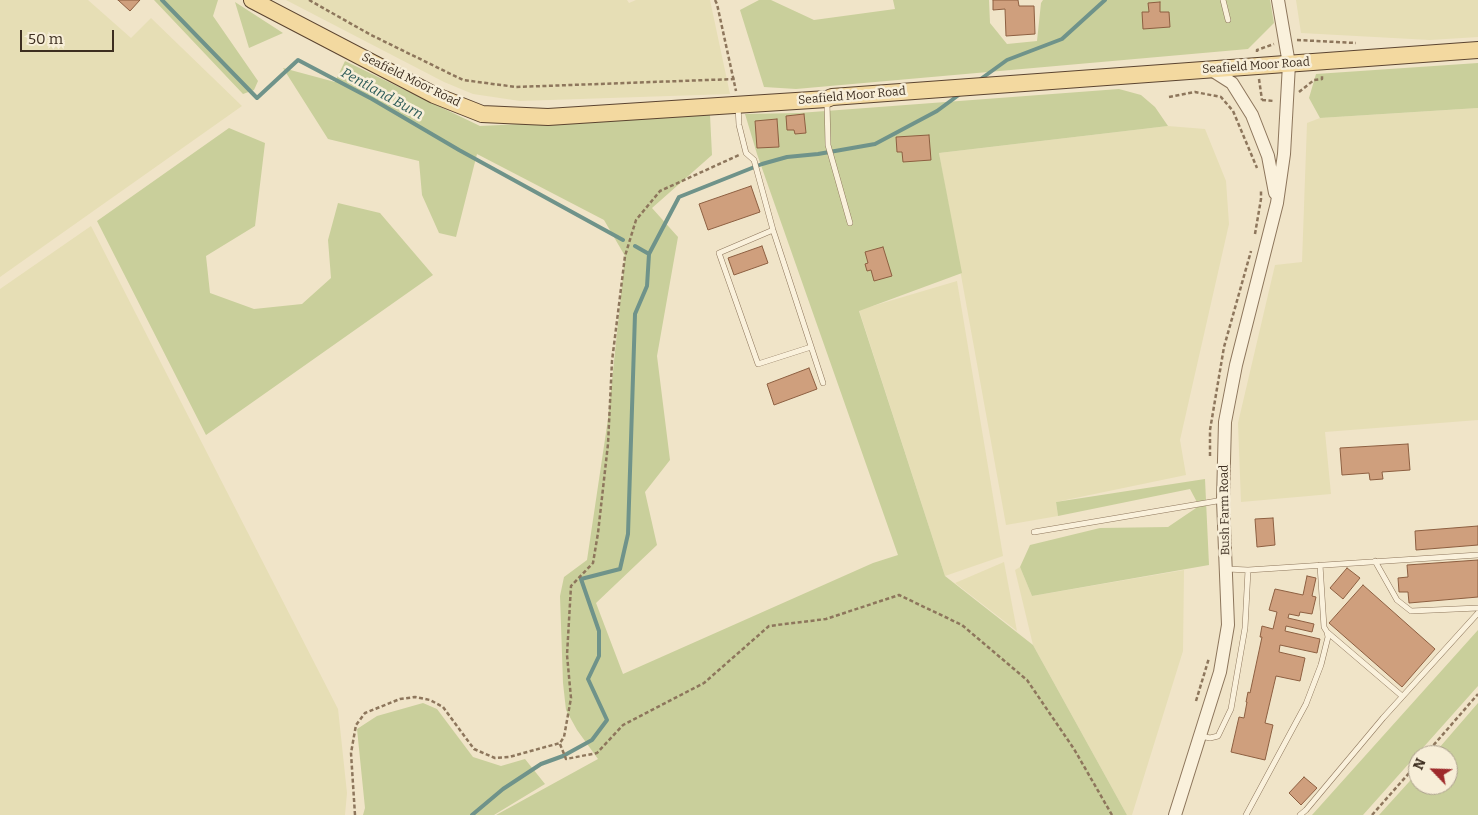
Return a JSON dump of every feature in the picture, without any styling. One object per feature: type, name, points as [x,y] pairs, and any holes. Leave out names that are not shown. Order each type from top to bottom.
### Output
[{"type":"main road","name":"Seafield Moor Road","points":[[252,0],[434,95],[482,114],[548,117],[827,99],[832,97],[1478,50]]},
{"type":"street","name":"Bush Farm Road","points":[[1175,815],[1220,672],[1228,625],[1223,500],[1225,422],[1236,365],[1276,203],[1284,154],[1289,64],[1278,0]]},
{"type":"street","name":"Bush Farm Road","points":[[1210,69],[1232,83],[1252,115],[1268,156],[1276,203]]},
{"type":"lane","points":[[1223,0],[1228,20]]},
{"type":"lane","points":[[827,99],[828,145],[850,223]]},
{"type":"lane","points":[[738,104],[739,125],[746,153],[754,162],[773,230],[823,383]]},
{"type":"lane","points":[[773,230],[719,253],[758,364],[811,346]]},
{"type":"lane","points":[[1034,532],[1223,500]]},
{"type":"lane","points":[[1227,569],[1248,570],[1478,554]]},
{"type":"lane","points":[[1375,561],[1397,600],[1410,611],[1478,608]]},
{"type":"lane","points":[[1320,565],[1324,627],[1327,632],[1402,696]]},
{"type":"lane","points":[[1201,736],[1210,738],[1218,736],[1231,709],[1245,628],[1248,570]]},
{"type":"lane","points":[[1300,815],[1402,696],[1478,613]]},
{"type":"lane","points":[[1246,815],[1306,704],[1321,665],[1328,637],[1327,632]]},
{"type":"path","points":[[309,0],[371,35],[463,80],[516,87],[734,79]]},
{"type":"path","points":[[715,0],[738,104]]},
{"type":"path","points":[[1258,67],[1262,100]]},
{"type":"path","points":[[355,815],[351,753],[356,725],[365,713],[400,699],[415,697],[430,700],[443,707],[474,749],[495,758],[510,757],[560,743],[564,737],[571,698],[567,655],[570,586],[593,563],[608,444],[612,361],[625,256],[636,220],[660,190],[746,153]]},
{"type":"path","points":[[560,743],[563,756],[566,759],[598,753],[623,725],[704,683],[770,626],[826,619],[899,595],[962,625],[1027,680],[1074,749],[1112,815]]},
{"type":"path","points":[[1434,745],[1478,694]]},
{"type":"path","points":[[1372,815],[1408,774]]},
{"type":"shaded area","points":[[0,0],[88,0],[131,38],[151,18],[242,106],[0,277]]},
{"type":"shaded area","points":[[286,0],[627,0],[629,3],[636,0],[710,0],[730,94],[520,101],[473,94],[444,82]]},
{"type":"shaded area","points":[[1296,0],[1478,0],[1478,37],[1430,40],[1301,33]]},
{"type":"shaded area","points":[[1478,108],[1478,420],[1325,432],[1331,494],[1241,502],[1238,423],[1275,265],[1302,262],[1307,123],[1320,118]]},
{"type":"shaded area","points":[[1168,126],[1205,129],[1226,181],[1229,224],[1180,440],[1186,475],[1056,502],[1058,516],[1006,525],[939,153]]},
{"type":"shaded area","points":[[91,226],[338,709],[347,793],[345,815],[0,815],[0,289]]},
{"type":"shaded area","points":[[957,281],[1003,556],[945,576],[859,310]]},
{"type":"shaded area","points":[[1004,562],[1017,631],[955,583]]},
{"type":"shaded area","points":[[1020,567],[1032,596],[1184,570],[1183,651],[1132,815],[1127,815],[1033,645],[1015,570]]},
{"type":"green space","points":[[154,0],[218,0],[213,16],[258,81],[254,90],[243,94]]},
{"type":"green space","points":[[759,0],[771,0],[814,20],[895,9],[893,0],[989,0],[990,23],[1007,44],[1037,41],[1041,3],[1043,0],[1270,0],[1274,23],[1248,49],[796,89],[764,87],[740,10]]},
{"type":"green space","points":[[235,2],[283,33],[249,48]]},
{"type":"green space","points":[[345,61],[480,126],[710,115],[712,155],[652,208],[678,237],[657,356],[670,460],[645,492],[657,545],[596,603],[623,674],[873,563],[898,555],[757,154],[745,114],[799,113],[1119,89],[1141,95],[1155,107],[1168,126],[939,153],[962,273],[859,311],[945,576],[1033,645],[1127,815],[496,815],[598,759],[577,730],[566,710],[563,683],[560,596],[564,577],[587,560],[608,419],[625,256],[604,220],[477,154],[456,237],[439,233],[422,195],[419,161],[328,139],[283,68],[335,82]]},
{"type":"green space","points":[[1478,63],[1478,108],[1320,118],[1309,98],[1316,74]]},
{"type":"green space","points":[[229,128],[265,143],[255,226],[206,256],[210,293],[254,309],[302,304],[331,278],[328,240],[338,203],[380,213],[433,275],[206,435],[97,221]]},
{"type":"green space","points":[[1205,479],[1209,565],[1032,596],[1020,567],[1030,545],[1100,528],[1168,527],[1199,506],[1190,489],[1058,516],[1056,502]]},
{"type":"green space","points":[[1478,630],[1478,686],[1425,745],[1408,745],[1408,765],[1363,815],[1312,815]]},
{"type":"green space","points":[[423,703],[437,709],[473,757],[501,766],[525,759],[545,784],[494,815],[363,815],[365,808],[357,729],[377,716]]},
{"type":"green space","points":[[1478,703],[1478,815],[1379,815],[1408,783],[1408,795],[1458,795],[1458,745],[1442,745]]},
{"type":"building","points":[[118,0],[140,0],[130,11]]},
{"type":"building","points":[[993,0],[1018,0],[1019,6],[1034,6],[1035,34],[1006,36],[1005,9],[993,10]]},
{"type":"building","points":[[1160,2],[1160,12],[1169,12],[1170,27],[1143,29],[1142,12],[1149,12],[1148,3]]},
{"type":"building","points":[[804,114],[806,133],[795,134],[794,130],[787,130],[786,116]]},
{"type":"building","points":[[777,119],[779,147],[757,148],[755,121]]},
{"type":"building","points":[[929,135],[931,160],[903,162],[902,152],[897,152],[896,137]]},
{"type":"building","points":[[751,186],[760,212],[708,230],[699,204]]},
{"type":"building","points":[[762,246],[768,263],[734,275],[728,258]]},
{"type":"building","points":[[883,247],[892,276],[874,281],[871,270],[867,271],[865,264],[868,263],[865,252]]},
{"type":"building","points":[[809,368],[817,389],[774,405],[767,384]]},
{"type":"building","points":[[1408,444],[1410,470],[1382,472],[1383,479],[1370,480],[1369,473],[1342,475],[1340,448]]},
{"type":"building","points":[[1273,518],[1275,545],[1257,547],[1255,519]]},
{"type":"building","points":[[1478,526],[1478,545],[1416,550],[1415,531]]},
{"type":"building","points":[[1478,560],[1478,597],[1409,603],[1408,592],[1399,592],[1398,578],[1408,577],[1407,565]]},
{"type":"building","points":[[1347,568],[1360,578],[1343,599],[1330,588]]},
{"type":"building","points":[[1307,576],[1316,578],[1312,596],[1316,597],[1312,614],[1300,612],[1299,616],[1289,614],[1288,618],[1314,624],[1312,632],[1286,626],[1285,631],[1320,639],[1317,653],[1280,645],[1279,652],[1305,658],[1300,681],[1276,676],[1265,723],[1273,725],[1265,760],[1231,752],[1239,717],[1244,718],[1248,692],[1250,693],[1262,637],[1260,637],[1262,626],[1273,629],[1277,612],[1269,610],[1275,589],[1303,595]]},
{"type":"building","points":[[1363,585],[1435,649],[1402,687],[1329,623]]},
{"type":"building","points":[[1304,777],[1317,788],[1301,805],[1289,793]]},
{"type":"waterway","name":"Pentland Burn","points":[[162,0],[257,98],[298,60],[372,99],[459,150],[623,240]]},
{"type":"waterway","points":[[978,81],[1007,60],[1062,39],[1105,0]]},
{"type":"waterway","points":[[472,815],[503,789],[541,764],[563,756],[592,740],[607,720],[588,679],[599,656],[599,631],[581,579],[620,569],[628,534],[635,314],[647,286],[649,254],[679,197],[762,164],[787,157],[818,154],[875,144],[937,111],[960,94]]},
{"type":"waterway","name":"Pentland Burn","points":[[635,246],[649,254]]}]
